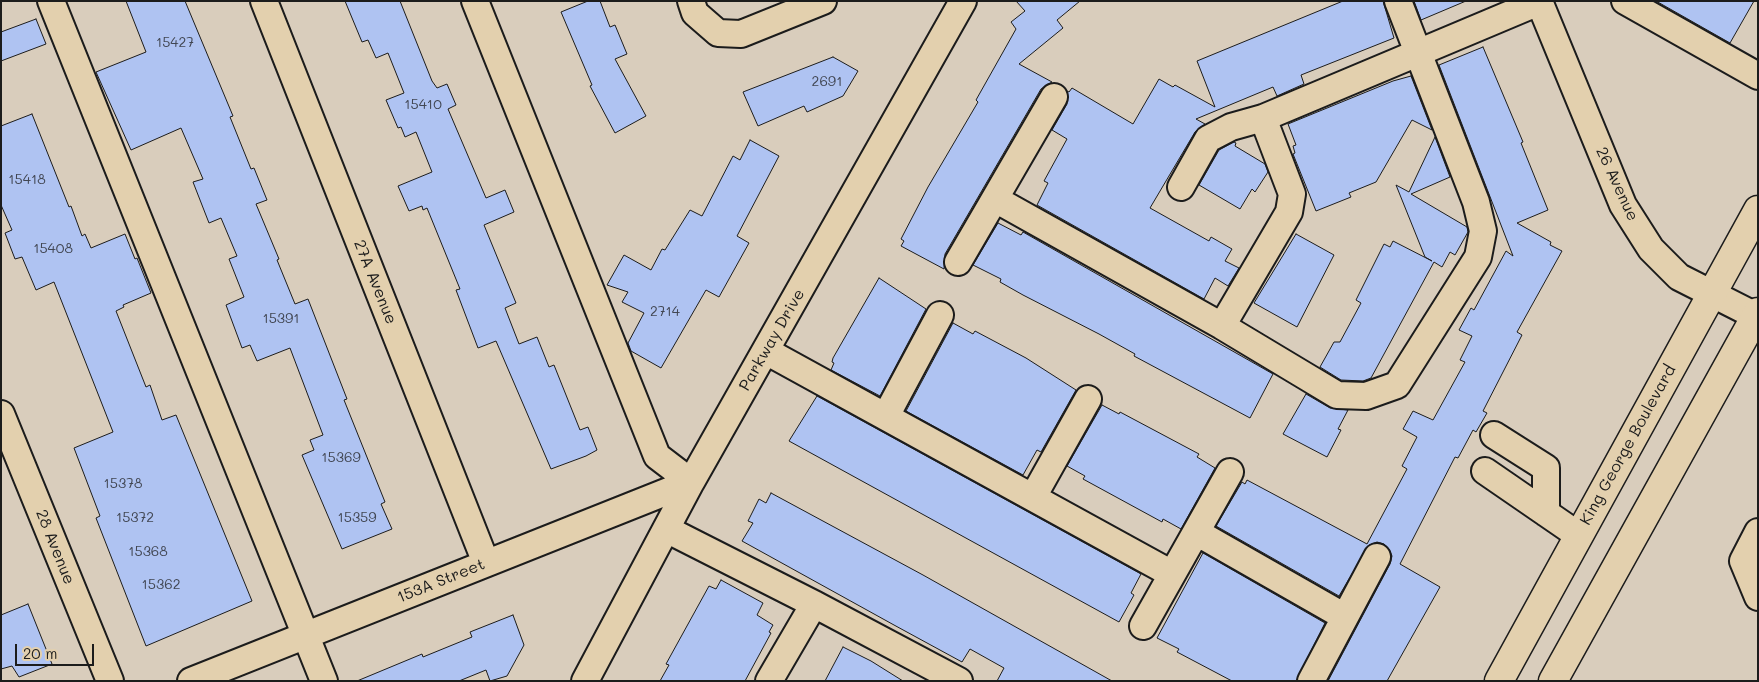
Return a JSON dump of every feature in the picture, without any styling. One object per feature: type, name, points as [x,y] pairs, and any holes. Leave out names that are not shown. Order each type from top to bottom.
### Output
[{"type":"main road","name":"King George Boulevard","points":[[1499,681],[1758,210]]},
{"type":"main road","points":[[1553,681],[1757,315]]},
{"type":"street","points":[[51,1],[324,681]]},
{"type":"street","name":"27A Avenue","points":[[264,1],[486,562]]},
{"type":"street","points":[[475,1],[657,456],[691,482]]},
{"type":"street","points":[[693,7],[718,33],[741,34],[823,1]]},
{"type":"street","name":"Parkway Drive","points":[[585,681],[691,482],[962,1]]},
{"type":"street","points":[[995,199],[1222,326],[1337,395],[1366,396],[1396,385],[1478,257],[1483,231],[1476,202],[1398,1]]},
{"type":"street","points":[[1625,1],[1758,76]]},
{"type":"street","points":[[1181,188],[1208,139],[1231,127],[1263,118],[1539,2]]},
{"type":"street","name":"26 Avenue","points":[[1539,2],[1623,205],[1651,249],[1679,278],[1757,315]]},
{"type":"street","points":[[958,262],[1054,97]]},
{"type":"street","points":[[1222,326],[1289,212],[1292,194],[1263,118]]},
{"type":"street","points":[[886,416],[940,315]]},
{"type":"street","points":[[766,351],[1172,574]]},
{"type":"street","points":[[1034,497],[1088,399]]},
{"type":"street","name":"28 Avenue","points":[[1,414],[110,681]]},
{"type":"street","points":[[1494,435],[1546,468],[1546,513]]},
{"type":"street","points":[[1485,471],[1578,536]]},
{"type":"street","points":[[1143,626],[1230,472]]},
{"type":"street","name":"153A Street","points":[[191,681],[691,482]]},
{"type":"street","points":[[666,529],[814,604],[959,681]]},
{"type":"street","points":[[1196,532],[1345,617]]},
{"type":"street","points":[[1758,532],[1743,560],[1758,597]]},
{"type":"street","points":[[1311,681],[1377,557]]},
{"type":"street","points":[[769,681],[814,604]]},
{"type":"building","points":[[126,1],[185,1],[233,116],[230,117],[251,169],[254,168],[267,200],[256,204],[279,259],[277,260],[295,304],[308,299],[347,399],[344,400],[385,502],[381,504],[392,529],[342,549],[302,455],[314,450],[310,440],[323,435],[290,348],[257,361],[250,345],[242,348],[226,305],[244,297],[229,259],[237,256],[221,218],[209,223],[193,182],[203,179],[181,128],[131,150],[96,72],[146,52]]},
{"type":"building","points":[[345,1],[400,1],[432,81],[437,88],[447,84],[456,105],[448,109],[486,198],[505,190],[514,212],[484,225],[516,303],[505,308],[519,344],[537,337],[549,367],[554,365],[580,430],[588,427],[597,450],[586,456],[551,469],[496,341],[478,348],[456,290],[460,289],[427,208],[423,210],[422,206],[409,211],[398,186],[432,172],[416,132],[405,137],[401,127],[398,128],[386,100],[404,93],[388,53],[376,58],[368,40],[362,42]]},
{"type":"building","points":[[588,1],[600,1],[610,27],[615,25],[627,54],[615,59],[646,116],[615,133],[590,86],[592,85],[561,12]]},
{"type":"building","points":[[1016,1],[1080,1],[1057,20],[1063,28],[1019,64],[1052,82],[1041,89],[945,254],[944,269],[901,246],[904,241],[901,239],[928,187],[978,102],[976,100],[1016,29],[1011,22],[1025,11]]},
{"type":"building","points":[[1343,1],[1383,1],[1394,38],[1301,75],[1304,84],[1277,96],[1273,87],[1196,119],[1205,124],[1195,132],[1150,208],[1209,241],[1211,237],[1232,249],[1225,261],[1239,268],[1228,286],[1215,278],[1204,299],[1037,205],[1048,183],[1044,181],[1067,139],[1052,130],[1067,104],[1067,91],[1069,92],[1072,88],[1133,124],[1159,79],[1173,87],[1175,85],[1215,107],[1197,61]]},
{"type":"building","points":[[1414,1],[1466,1],[1421,20]]},
{"type":"building","points":[[1656,1],[1754,1],[1730,43]]},
{"type":"building","points":[[36,19],[46,44],[1,61],[1,32]]},
{"type":"building","points":[[1483,47],[1523,142],[1521,143],[1548,210],[1517,223],[1551,242],[1550,245],[1562,251],[1517,332],[1522,335],[1483,411],[1487,413],[1476,432],[1473,430],[1458,458],[1455,457],[1400,564],[1440,587],[1387,681],[1328,681],[1390,564],[1392,556],[1389,549],[1384,544],[1377,542],[1369,545],[1339,596],[1216,526],[1242,482],[1245,484],[1247,480],[1367,544],[1407,469],[1402,466],[1417,437],[1403,429],[1413,411],[1433,420],[1465,362],[1460,360],[1472,336],[1459,330],[1471,308],[1474,310],[1506,251],[1513,256],[1439,65]]},
{"type":"building","points":[[833,57],[858,71],[843,96],[807,112],[804,106],[758,126],[743,92]]},
{"type":"building","points":[[1411,76],[1432,130],[1412,120],[1376,182],[1349,193],[1351,197],[1316,211],[1293,154],[1295,153],[1293,146],[1296,145],[1288,124],[1393,81]]},
{"type":"building","points":[[32,114],[82,236],[85,234],[91,248],[125,234],[135,259],[137,258],[151,293],[123,305],[124,307],[116,311],[146,387],[150,385],[162,420],[176,415],[252,601],[146,646],[96,518],[100,516],[74,448],[113,432],[54,282],[36,290],[22,257],[15,259],[5,233],[12,230],[1,205],[1,126]]},
{"type":"building","points":[[1435,137],[1450,177],[1411,194],[1467,227],[1468,232],[1455,255],[1450,252],[1442,267],[1434,262],[1371,378],[1363,381],[1341,380],[1320,367],[1334,342],[1340,342],[1361,303],[1356,300],[1384,244],[1390,247],[1393,241],[1432,261],[1425,257],[1396,185],[1409,192]]},
{"type":"building","points":[[750,140],[779,156],[737,236],[749,243],[719,297],[706,290],[661,368],[631,351],[628,343],[644,313],[622,302],[628,292],[607,285],[624,255],[651,270],[662,249],[665,250],[690,210],[702,216],[733,156],[740,160]]},
{"type":"building","points":[[1234,142],[1236,143],[1235,146],[1265,164],[1268,172],[1255,192],[1252,189],[1240,209],[1199,185],[1219,150]]},
{"type":"building","points":[[998,223],[1021,235],[1023,232],[1273,374],[1250,418],[1134,356],[1135,354],[1099,334],[1023,295],[1000,282],[1001,279],[973,265]]},
{"type":"building","points":[[1296,234],[1334,255],[1297,327],[1254,303]]},
{"type":"building","points":[[879,278],[926,309],[880,396],[831,370],[834,363],[832,362],[833,358]]},
{"type":"building","points":[[953,323],[973,334],[975,331],[1026,358],[1076,390],[1041,452],[1037,450],[1023,475],[906,411]]},
{"type":"building","points":[[1306,394],[1330,408],[1348,410],[1338,429],[1341,430],[1327,457],[1283,434]]},
{"type":"building","points":[[817,396],[1141,574],[1131,593],[1134,595],[1119,622],[789,441]]},
{"type":"building","points":[[1102,405],[1119,414],[1120,412],[1199,454],[1197,457],[1215,468],[1181,529],[1163,519],[1162,522],[1083,479],[1085,476],[1067,466]]},
{"type":"building","points":[[771,493],[923,575],[1112,681],[997,681],[1004,668],[970,649],[962,662],[894,625],[742,541],[753,523],[748,521],[759,499],[766,503]]},
{"type":"building","points":[[1203,553],[1325,623],[1296,681],[1232,681],[1177,652],[1179,649],[1157,638]]},
{"type":"building","points":[[721,580],[763,603],[757,615],[773,625],[769,632],[771,633],[745,681],[660,681],[669,665],[666,664],[709,586],[716,589]]},
{"type":"building","points":[[28,604],[52,664],[19,677],[12,666],[1,669],[1,615]]},
{"type":"building","points":[[513,615],[524,645],[507,676],[490,681],[486,670],[459,681],[357,681],[422,654],[423,657],[472,637],[470,632]]},
{"type":"building","points":[[843,647],[871,661],[903,681],[825,681]]}]
